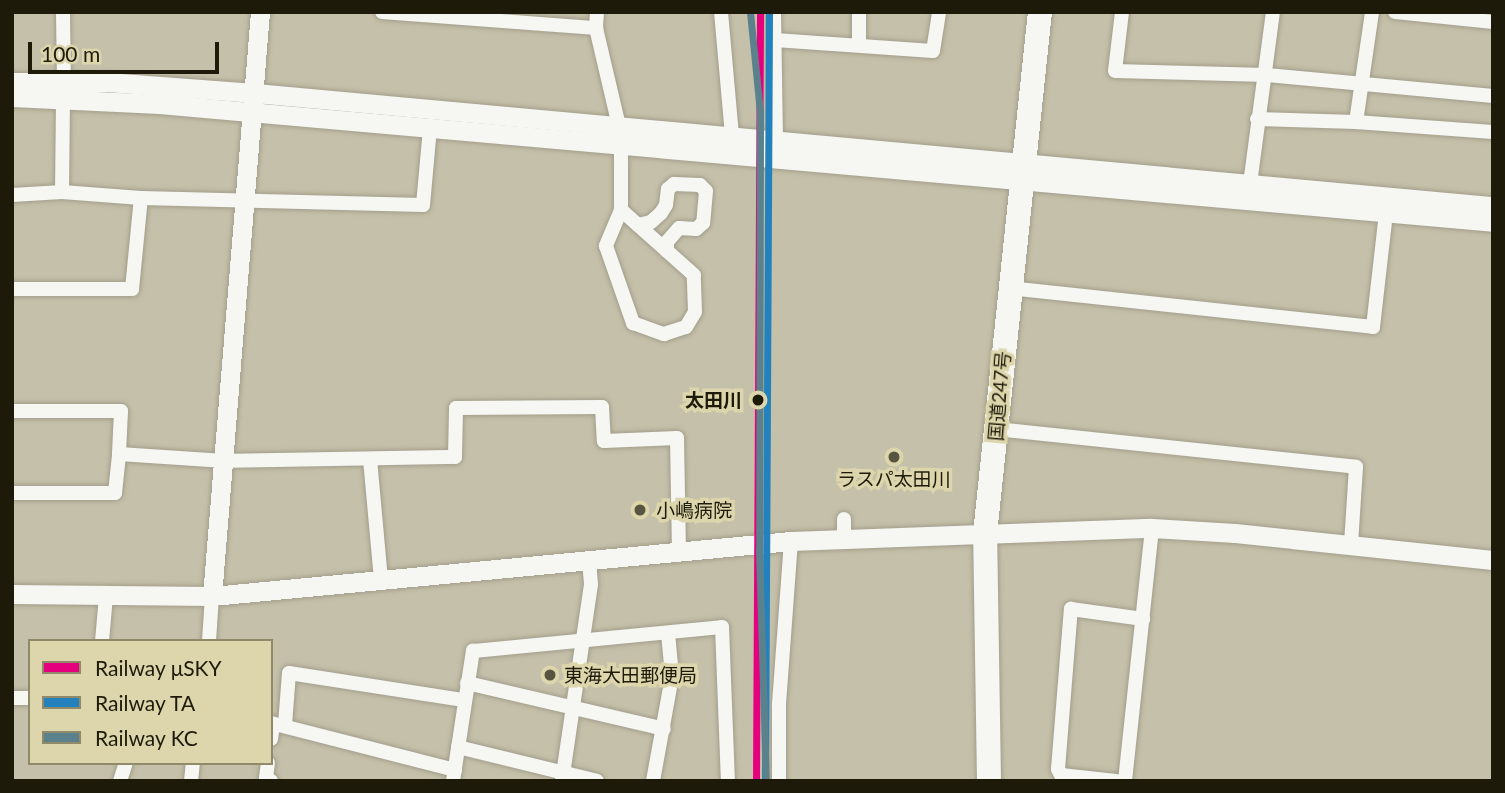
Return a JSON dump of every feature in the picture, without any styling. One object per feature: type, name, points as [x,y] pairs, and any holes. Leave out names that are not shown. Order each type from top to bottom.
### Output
[{"type":"highway","name":"国道247号","points":[[989,781],[985,534],[1021,172],[1040,12]]},
{"type":"street","points":[[62,192],[63,12]]},
{"type":"street","points":[[209,639],[256,93],[260,12]]},
{"type":"street","points":[[382,12],[596,28]]},
{"type":"street","points":[[597,12],[596,28],[620,126],[621,146],[621,210],[606,246],[633,323],[664,334],[686,327],[695,313],[694,275],[621,210]]},
{"type":"street","points":[[721,12],[732,136]]},
{"type":"street","points":[[774,12],[776,140]]},
{"type":"street","points":[[859,12],[859,44]]},
{"type":"street","points":[[775,40],[933,51],[939,12]]},
{"type":"street","points":[[1122,12],[1115,71],[1267,75],[1493,96]]},
{"type":"street","points":[[1250,184],[1257,119],[1267,75],[1273,12]]},
{"type":"street","points":[[1356,122],[1372,12]]},
{"type":"street","points":[[1395,12],[1493,22]]},
{"type":"street","points":[[12,82],[254,114],[621,146],[1250,184],[1493,206]]},
{"type":"street","points":[[12,97],[63,89],[256,93],[776,140],[1021,172],[1386,213],[1493,222]]},
{"type":"street","points":[[1257,119],[1356,122],[1493,132]]},
{"type":"street","points":[[12,195],[62,192],[141,198],[424,205],[430,128]]},
{"type":"street","points":[[638,225],[651,222],[662,212],[668,189],[674,184],[700,185],[706,191],[703,223],[696,229],[679,228],[662,212]]},
{"type":"street","points":[[12,289],[132,289],[141,198]]},
{"type":"street","points":[[1009,288],[1373,327],[1386,213]]},
{"type":"street","points":[[667,251],[667,242],[679,228]]},
{"type":"street","points":[[119,454],[225,461],[455,457],[456,408],[602,407],[604,441],[677,438],[679,550]]},
{"type":"street","points":[[12,411],[121,411],[116,493],[12,493]]},
{"type":"street","points":[[996,429],[1356,467],[1351,544]]},
{"type":"street","points":[[370,459],[382,581]]},
{"type":"street","points":[[844,519],[844,540]]},
{"type":"street","points":[[1125,781],[1152,528]]},
{"type":"street","points":[[12,594],[212,596],[791,541],[1152,528],[1351,544],[1493,560]]},
{"type":"street","points":[[779,781],[779,704],[791,541]]},
{"type":"street","points":[[563,776],[590,584],[589,559]]},
{"type":"street","points":[[102,639],[106,596]]},
{"type":"street","points":[[1116,781],[1061,775],[1058,769],[1071,609],[1143,619]]},
{"type":"street","points":[[464,701],[289,673],[275,728],[454,775],[472,650],[722,627],[728,781]]},
{"type":"street","points":[[653,781],[672,676],[668,633]]},
{"type":"street","points":[[467,683],[664,729]]},
{"type":"street","points":[[458,747],[563,776],[597,781]]},
{"type":"street","points":[[268,765],[266,778],[271,781]]},
{"type":"rail line","name":"KC","points":[[750,12],[760,112],[759,550],[766,781]]},
{"type":"rail line","name":"μSKY","points":[[756,781],[760,12]]},
{"type":"rail line","name":"TA","points":[[765,781],[769,12]]},
{"type":"place","name":"太田川","points":[[758,400]]},
{"type":"place","name":"ラスパ太田川","points":[[894,457]]},
{"type":"place","name":"小嶋病院","points":[[640,510]]},
{"type":"place","name":"東海大田郵便局","points":[[550,675]]}]
